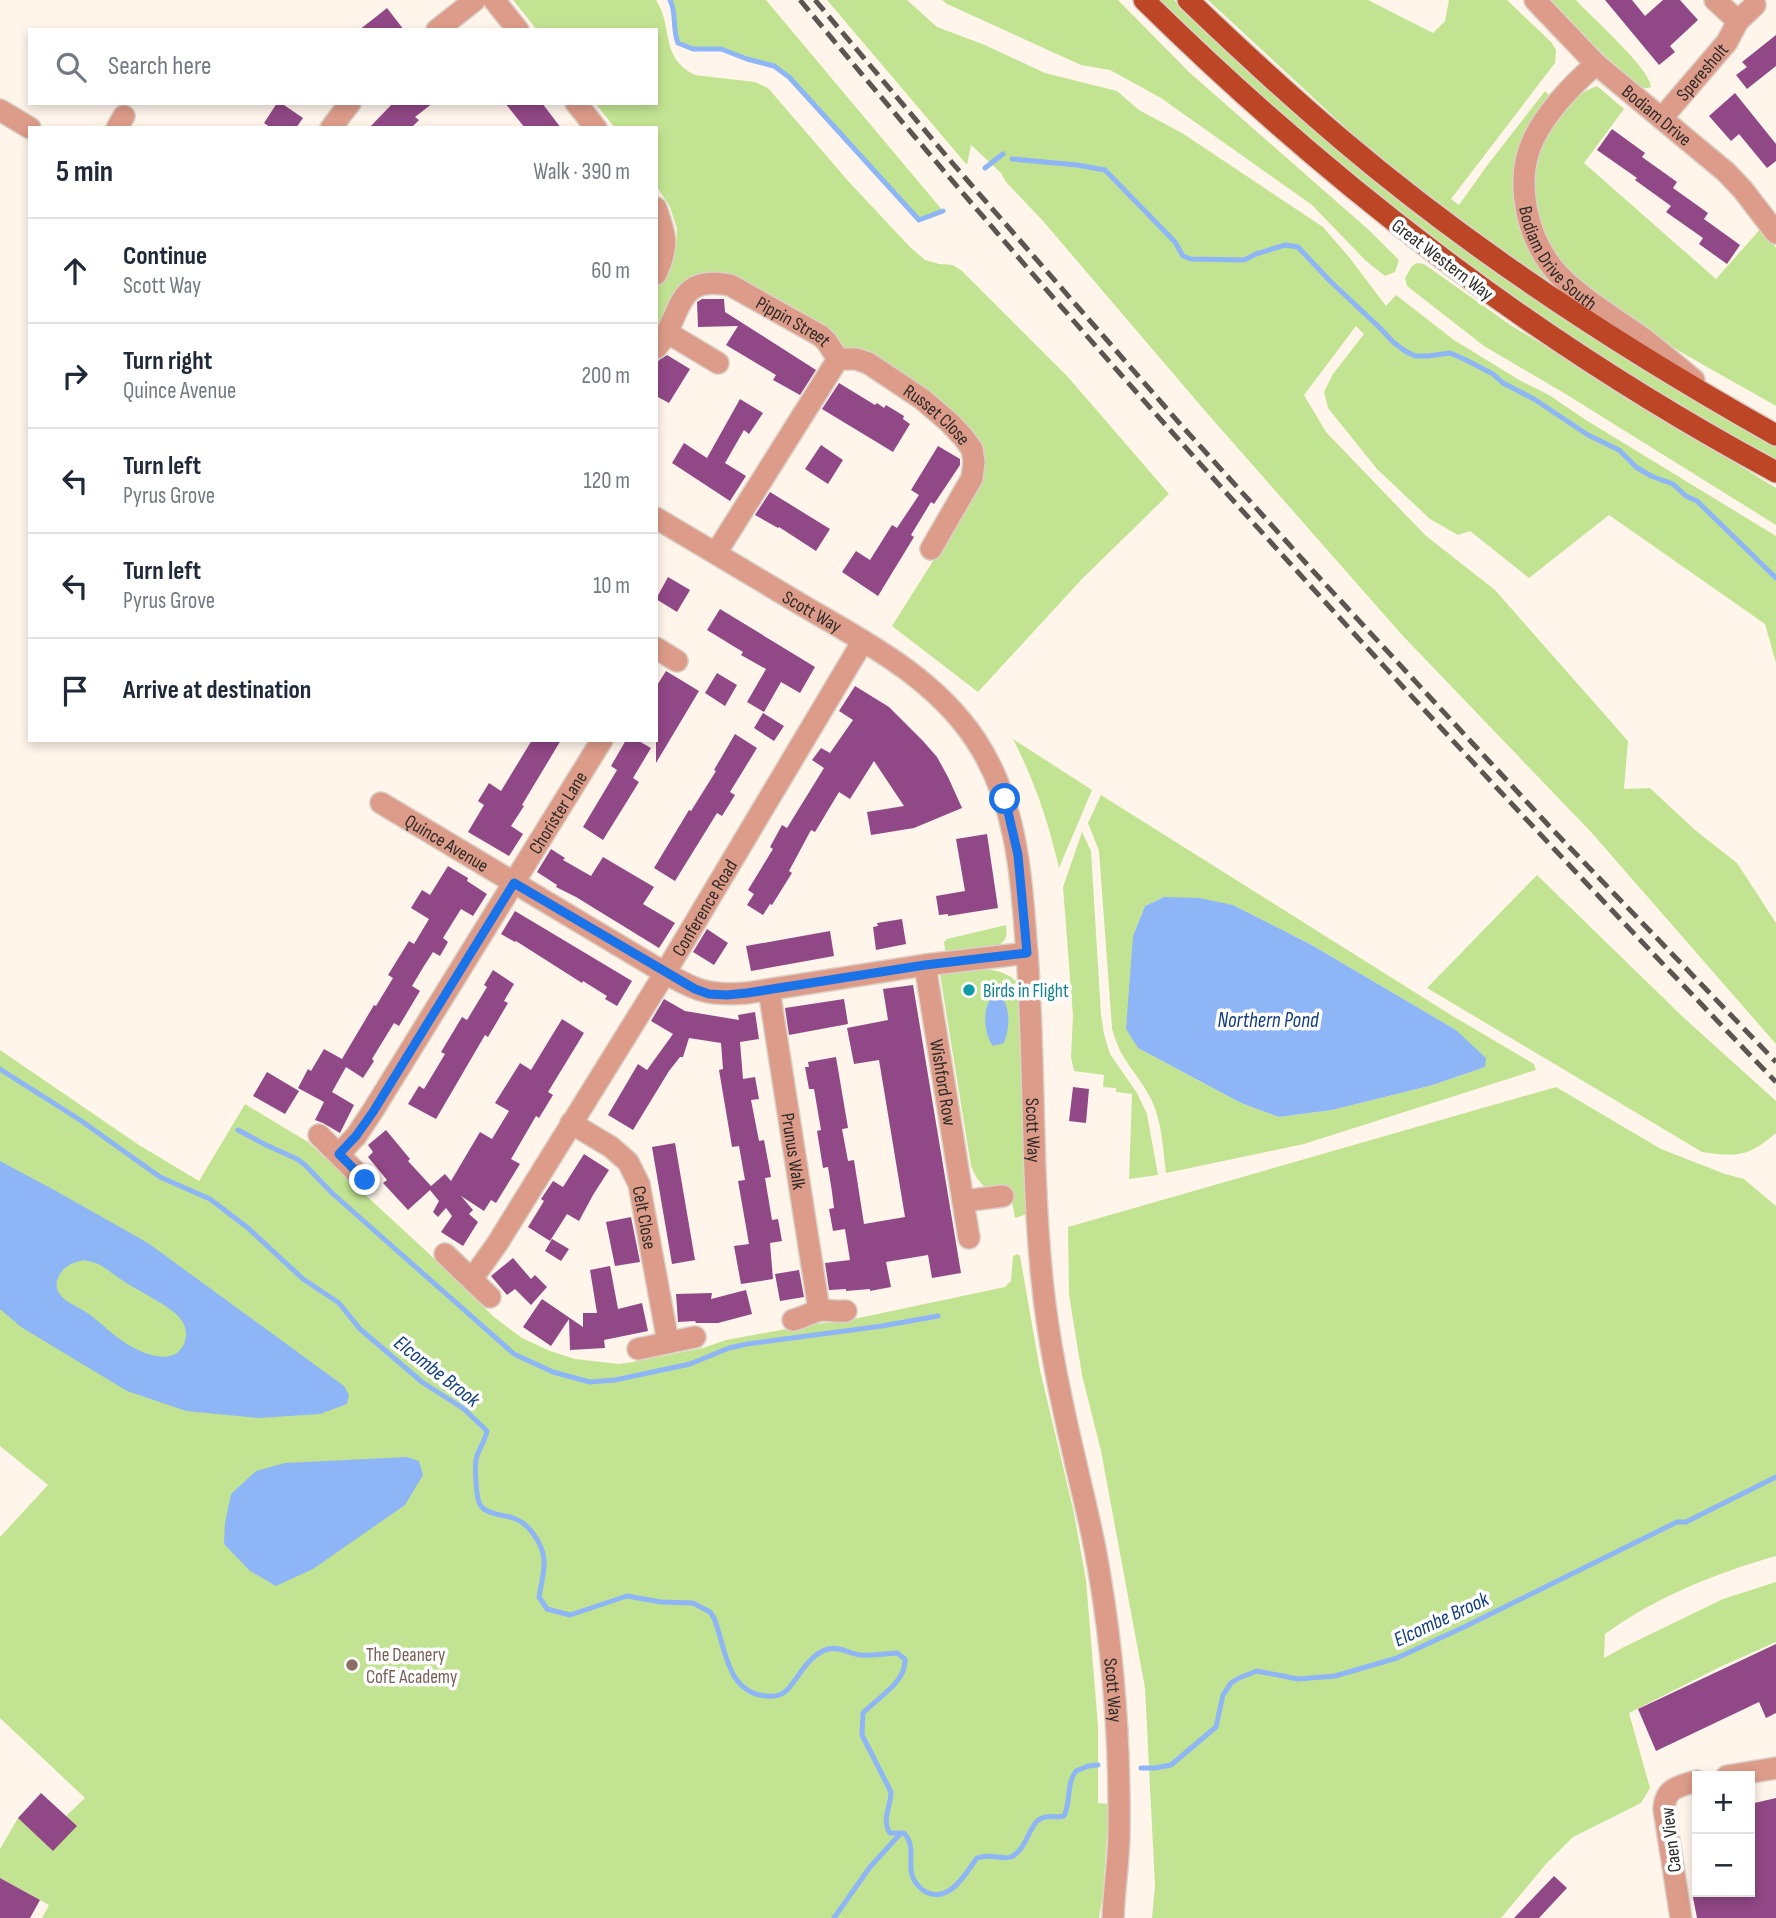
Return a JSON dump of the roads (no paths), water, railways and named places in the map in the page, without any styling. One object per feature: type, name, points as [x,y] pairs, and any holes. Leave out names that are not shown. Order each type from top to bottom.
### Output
[{"type":"main road","name":"Great Western Way","points":[[1144,0],[1304,149],[1439,257],[1523,318],[1608,374],[1776,472]]},
{"type":"main road","name":"Great Western Way","points":[[1188,0],[1343,141],[1475,244],[1599,330],[1776,435]]},
{"type":"street","points":[[440,28],[475,0]]},
{"type":"street","points":[[494,0],[516,28]]},
{"type":"street","name":"Bodiam Drive","points":[[1535,0],[1596,64],[1768,204],[1776,233]]},
{"type":"street","name":"Speresholt","points":[[1715,0],[1738,21]]},
{"type":"street","name":"Speresholt","points":[[1662,118],[1727,42],[1738,21],[1755,5]]},
{"type":"street","name":"Bodiam Drive South","points":[[1596,64],[1564,96],[1533,142],[1524,188],[1531,228],[1542,253],[1566,282],[1726,406]]},
{"type":"street","points":[[333,126],[348,105]]},
{"type":"street","points":[[578,105],[594,126]]},
{"type":"street","points":[[0,110],[28,127]]},
{"type":"street","points":[[658,213],[665,242],[665,256],[658,270]]},
{"type":"street","name":"Pippin Street","points":[[716,553],[838,359],[821,336],[730,285],[698,285],[685,295],[662,341],[719,363]]},
{"type":"street","name":"Russet Close","points":[[838,359],[862,361],[900,385],[939,413],[972,449],[972,478],[931,549]]},
{"type":"street","name":"Scott Way","points":[[658,519],[897,662],[929,687],[962,721],[988,760],[1005,799],[1020,872],[1027,953],[1037,1224],[1045,1305],[1064,1411],[1096,1551],[1116,1696],[1119,1832],[1112,1916]]},
{"type":"street","name":"Conference Road","points":[[472,1279],[498,1244],[665,973],[863,641]]},
{"type":"street","points":[[658,651],[677,661]]},
{"type":"street","name":"Chorister Lane","points":[[339,1154],[373,1112],[601,742]]},
{"type":"street","name":"Quince Avenue","points":[[381,803],[665,973],[709,994],[727,995],[769,990],[925,965],[1027,953]]},
{"type":"street","name":"Wishford Row","points":[[925,965],[969,1238]]},
{"type":"street","name":"Prunus Walk","points":[[769,990],[819,1310]]},
{"type":"street","name":"Celt Close","points":[[571,1124],[611,1147],[628,1162],[639,1184],[668,1342]]},
{"type":"street","points":[[319,1135],[365,1180]]},
{"type":"street","points":[[963,1201],[1003,1196]]},
{"type":"street","points":[[445,1254],[490,1297]]},
{"type":"street","points":[[793,1320],[819,1310],[846,1311]]},
{"type":"street","points":[[638,1349],[695,1337]]},
{"type":"street","points":[[1755,1771],[1776,1768]]},
{"type":"street","name":"Caen View","points":[[1681,1918],[1664,1799],[1675,1788],[1692,1783]]},
{"type":"water","name":"Northern Pond","points":[[1164,897],[1199,898],[1233,905],[1310,944],[1456,1030],[1486,1058],[1485,1067],[1433,1085],[1332,1110],[1279,1117],[1241,1103],[1138,1048],[1126,1029],[1133,936],[1145,906]]},
{"type":"water","points":[[1000,994],[1008,1012],[1007,1030],[1004,1043],[993,1046],[987,1033],[986,1009],[989,1002]]},
{"type":"water","points":[[0,1161],[148,1243],[344,1386],[349,1395],[347,1404],[320,1414],[259,1418],[186,1411],[127,1391],[21,1327],[0,1309]],"holes":[[[83,1260],[102,1266],[178,1316],[186,1333],[181,1349],[167,1356],[142,1352],[122,1341],[89,1314],[61,1296],[57,1285],[60,1274],[68,1266]]]},
{"type":"water","points":[[407,1457],[419,1461],[423,1475],[405,1505],[313,1569],[276,1586],[250,1571],[224,1544],[231,1494],[256,1471],[285,1463]]},
{"type":"waterway","points":[[670,0],[678,43],[693,49],[721,49],[774,66],[789,77],[919,220],[943,211]]},
{"type":"waterway","points":[[985,168],[1003,154]]},
{"type":"waterway","points":[[1012,159],[1105,170],[1175,242],[1183,256],[1191,259],[1244,260],[1285,245],[1298,247],[1405,351],[1415,356],[1450,353],[1464,359],[1534,399],[1588,435],[1619,450],[1636,467],[1673,484],[1686,496],[1697,501],[1776,578]]},
{"type":"waterway","name":"Elcombe Brook","points":[[0,1069],[80,1120],[160,1177],[210,1199],[248,1228],[303,1279],[339,1303],[360,1329],[422,1382],[464,1409],[487,1431],[476,1460],[478,1499],[487,1511],[524,1524],[538,1540],[544,1564],[539,1597],[547,1609],[570,1615],[627,1596],[661,1602],[693,1603],[710,1612],[714,1618],[735,1678],[753,1693],[767,1696],[778,1696],[785,1692],[810,1661],[828,1649],[860,1655],[897,1653],[905,1659],[904,1668],[896,1682],[863,1713],[862,1735],[891,1792],[887,1828],[890,1833],[904,1833],[908,1838],[912,1875],[924,1891],[934,1895],[949,1890],[962,1879],[977,1858],[1008,1858],[1017,1853],[1037,1821],[1045,1817],[1064,1816],[1076,1771],[1098,1765]]},
{"type":"waterway","points":[[238,1130],[305,1165],[332,1193],[514,1354],[553,1372],[590,1382],[615,1380],[690,1364],[729,1348],[747,1344],[938,1316]]},
{"type":"waterway","name":"Elcombe Brook","points":[[1141,1768],[1171,1765],[1216,1727],[1223,1695],[1231,1683],[1239,1678],[1257,1671],[1298,1679],[1335,1676],[1397,1658],[1776,1477]]},
{"type":"waterway","points":[[834,1918],[870,1867],[901,1833]]},
{"type":"railway","points":[[800,0],[1036,278],[1278,550],[1525,818],[1776,1082]]},
{"type":"railway","points":[[815,0],[954,165],[1181,425],[1314,572],[1551,828],[1776,1062]]},
{"type":"place","name":"Birds in Flight","points":[[969,990]]},
{"type":"place","name":"The Deanery CofE Academy","points":[[352,1665]]}]
